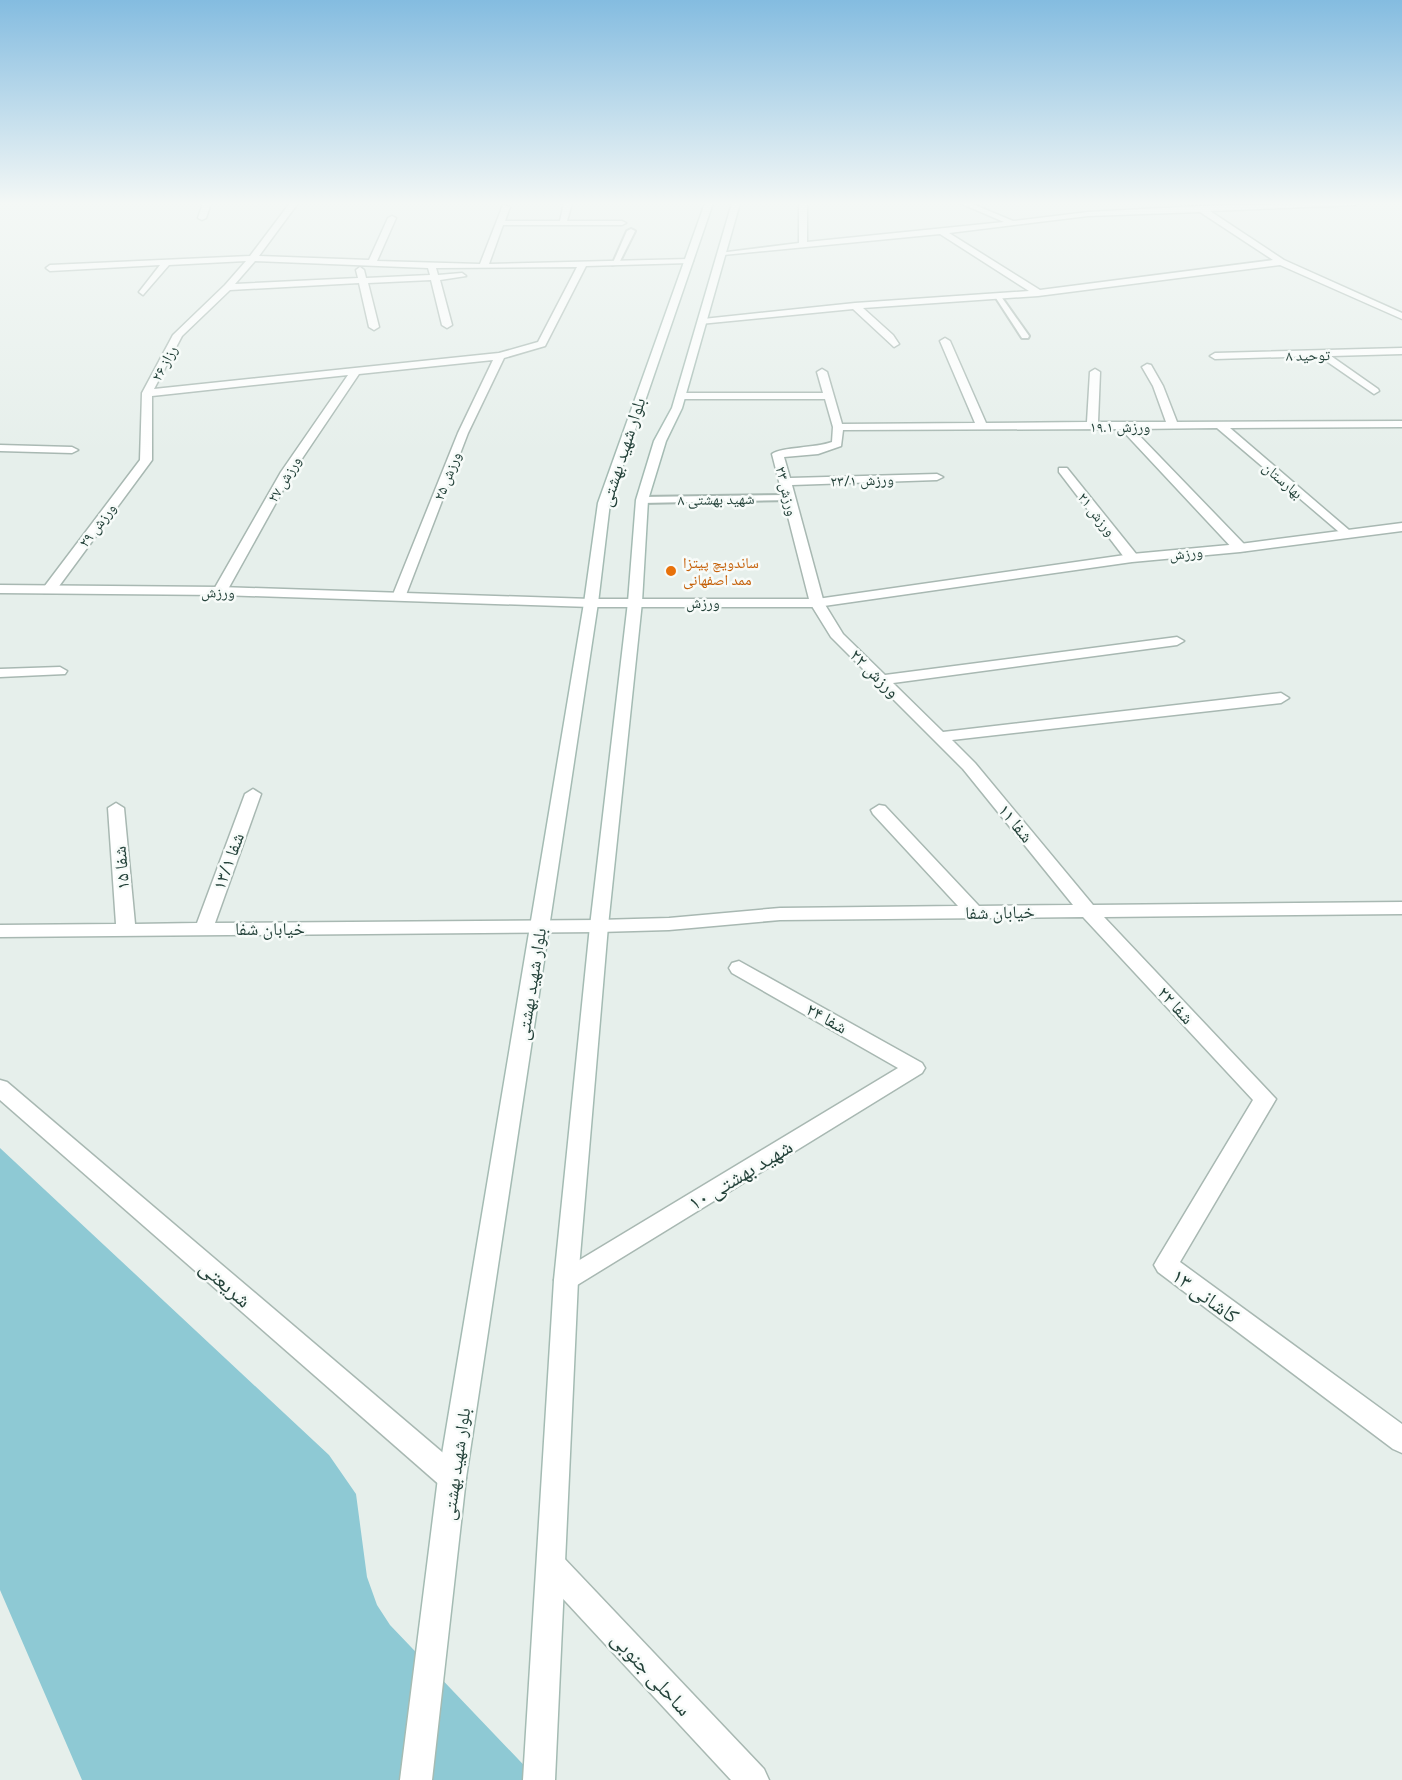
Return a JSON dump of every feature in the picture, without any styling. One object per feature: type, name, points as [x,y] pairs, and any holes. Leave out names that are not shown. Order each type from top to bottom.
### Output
[{"type":"street","points":[[143,292],[148,286]]},
{"type":"street","points":[[228,287],[253,286]]},
{"type":"street","points":[[364,286],[374,327]]},
{"type":"street","points":[[437,286],[447,325]]},
{"type":"street","points":[[147,393],[500,357],[542,344],[572,286]]},
{"type":"street","name":"بلوار شهید بهشتی","points":[[416,1780],[452,1478],[591,603],[604,503],[680,306],[684,286]]},
{"type":"street","name":"بلوار شهید بهشتی","points":[[539,1780],[566,1280],[599,926],[635,602],[642,500],[660,441],[681,396],[702,311],[711,286]]},
{"type":"street","points":[[1027,286],[1038,293]]},
{"type":"street","points":[[702,311],[855,306],[997,297],[1092,286]]},
{"type":"street","points":[[1335,286],[1402,316]]},
{"type":"street","name":"رزاز ۲۶","points":[[146,460],[147,393],[178,336],[228,287]]},
{"type":"street","points":[[855,306],[890,337],[894,344]]},
{"type":"street","points":[[945,341],[981,425]]},
{"type":"street","name":"توحید ۸","points":[[1215,356],[1323,355],[1402,351]]},
{"type":"street","points":[[1323,355],[1374,391]]},
{"type":"street","name":"ورزش ۲۵","points":[[399,597],[463,433],[500,357]]},
{"type":"street","points":[[1147,368],[1158,386],[1173,426]]},
{"type":"street","name":"ورزش ۲۷","points":[[220,591],[287,472],[356,371]]},
{"type":"street","points":[[822,372],[838,427]]},
{"type":"street","points":[[1092,426],[1095,372]]},
{"type":"street","points":[[681,396],[829,396]]},
{"type":"street","name":"ورزش ۱۹.۱","points":[[838,427],[981,425],[1222,427],[1402,424]]},
{"type":"street","points":[[1124,426],[1240,548]]},
{"type":"street","name":"ورزش ۲۳","points":[[817,603],[778,454],[830,448],[837,444],[838,427]]},
{"type":"street","name":"بهارستان","points":[[1222,427],[1345,533]]},
{"type":"street","points":[[0,458],[5,448],[72,450]]},
{"type":"street","name":"ورزش ۲۹","points":[[49,590],[146,460]]},
{"type":"street","name":"ورزش ۲۱","points":[[1063,470],[1132,558]]},
{"type":"street","name":"ورزش ۲۳/۱","points":[[786,482],[937,477]]},
{"type":"street","name":"ورزش","points":[[0,589],[220,591],[591,603],[817,603],[1132,558],[1240,548],[1345,533],[1400,529]]},
{"type":"street","name":"ورزش ۲۲","points":[[817,603],[838,637],[941,737]]},
{"type":"street","points":[[882,680],[1177,640]]},
{"type":"street","points":[[0,674],[60,670]]},
{"type":"street","points":[[941,737],[1281,699]]},
{"type":"street","name":"شفا ۱۱","points":[[941,737],[969,766],[1088,911]]},
{"type":"street","name":"شفا ۱۳/۱","points":[[204,928],[253,794]]},
{"type":"street","name":"شفا ۱۵","points":[[116,808],[126,929]]},
{"type":"street","points":[[879,810],[974,912]]},
{"type":"street","name":"خیابان شفا","points":[[0,931],[599,926],[669,924],[780,914],[1402,908]]},
{"type":"street","name":"شفا ۲۲","points":[[1088,911],[1265,1099]]},
{"type":"street","name":"شفا ۲۴","points":[[739,968],[915,1068]]},
{"type":"street","name":"شهید بهشتی ۱۰","points":[[566,1280],[915,1068]]},
{"type":"street","name":"شریعتی","points":[[0,1088],[452,1478]]},
{"type":"street","name":"کاشانی ۱۳","points":[[1265,1099],[1166,1265],[1398,1432]]},
{"type":"street","name":"ساحلی جنوبی","points":[[551,1565],[753,1780]]},
{"type":"lane","points":[[997,297],[1025,336]]},
{"type":"lane","name":"شهید بهشتی ۸","points":[[642,500],[789,498]]},
{"type":"water","points":[[0,1148],[329,1455],[356,1494],[367,1577],[377,1605],[390,1625],[538,1780],[82,1780],[0,1590]]},
{"type":"place","name":"ساندویچ پیتزا ممد اصفهانی","points":[[671,571]]}]
